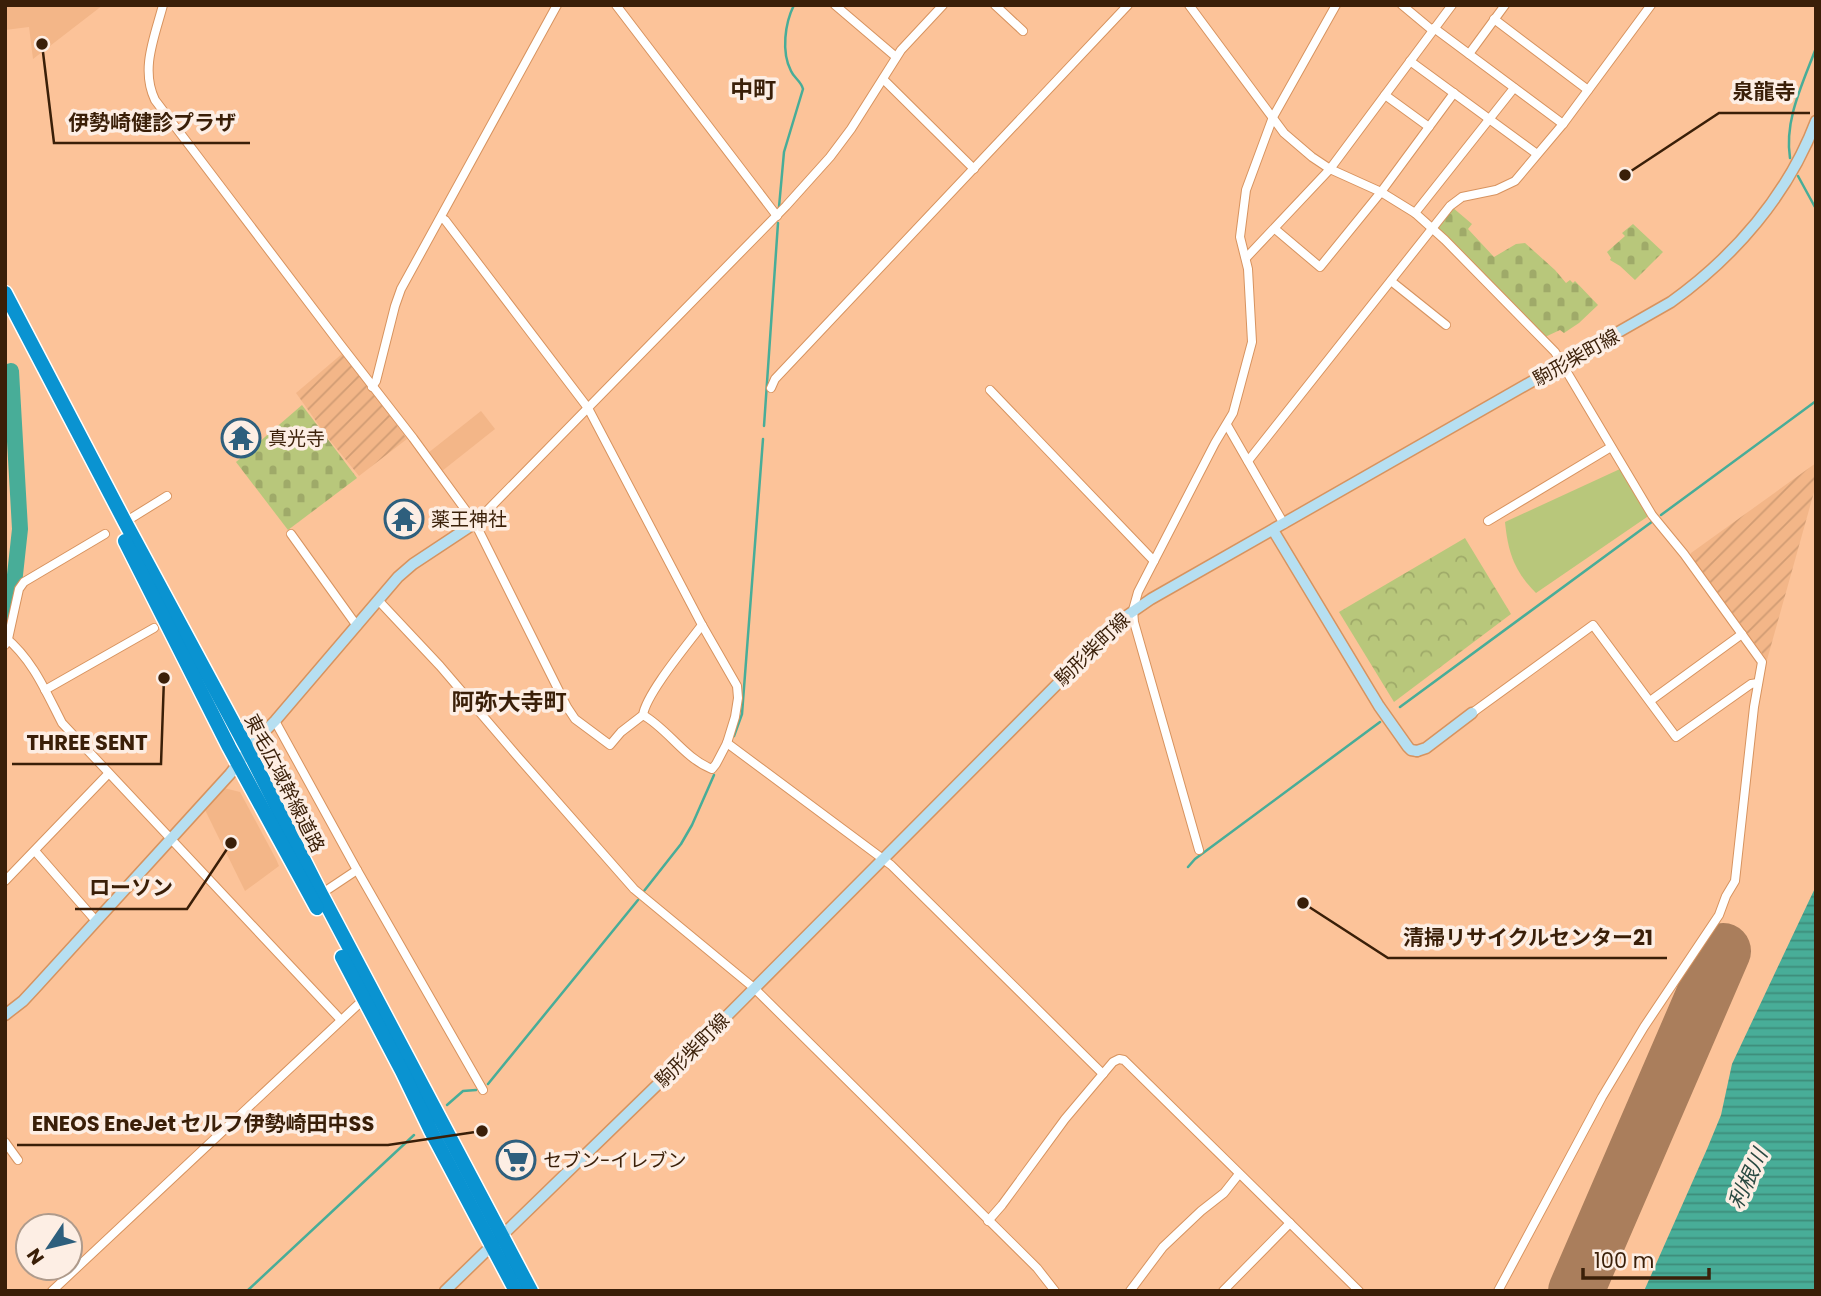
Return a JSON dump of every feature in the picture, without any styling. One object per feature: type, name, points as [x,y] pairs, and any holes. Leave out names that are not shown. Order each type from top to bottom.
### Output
[{"type":"highway","name":"東毛広域幹線道路","points":[[5,293],[248,750],[497,1239],[516,1291]]},
{"type":"highway","name":"東毛広域幹線道路","points":[[5,314],[238,764],[314,902],[431,1131],[531,1291]]},
{"type":"main road","name":"駒形柴町線","points":[[445,1291],[689,1054],[1074,666],[1133,610],[1657,311],[1686,291],[1751,229],[1796,164],[1816,121]]},
{"type":"main road","points":[[5,1015],[29,994],[238,764],[398,578],[475,523]]},
{"type":"main road","points":[[1279,527],[1379,706],[1411,750],[1426,748],[1472,713]]},
{"type":"street","points":[[163,5],[149,58],[148,84],[155,100],[475,523],[575,719],[610,745],[621,732],[643,715],[653,692],[702,625]]},
{"type":"street","points":[[372,387],[376,381],[401,289],[557,5]]},
{"type":"street","points":[[616,5],[777,216]]},
{"type":"street","points":[[835,5],[896,57]]},
{"type":"street","points":[[475,523],[777,216],[830,158],[896,57],[943,5]]},
{"type":"street","points":[[995,5],[1023,31]]},
{"type":"street","points":[[771,388],[775,379],[1128,5]]},
{"type":"street","points":[[1189,5],[1284,133],[1330,169],[1381,192],[1415,213],[1555,352],[1651,515],[1684,554],[1762,662],[1735,881],[1719,915],[1644,1027],[1602,1097],[1499,1291]]},
{"type":"street","points":[[1199,850],[1134,622],[1133,610],[1138,592],[1215,443],[1233,414],[1252,342],[1250,287],[1240,237],[1246,190],[1273,117],[1336,5]]},
{"type":"street","points":[[1402,5],[1563,124]]},
{"type":"street","points":[[1246,258],[1330,169],[1452,5]]},
{"type":"street","points":[[1469,54],[1505,5]]},
{"type":"street","points":[[1248,461],[1450,206],[1465,196],[1496,190],[1510,184],[1563,124],[1651,5]]},
{"type":"street","points":[[1494,19],[1588,90]]},
{"type":"street","points":[[1410,61],[1537,154]]},
{"type":"street","points":[[883,79],[974,169]]},
{"type":"street","points":[[1415,213],[1514,88]]},
{"type":"street","points":[[1275,229],[1320,267],[1381,192],[1454,93]]},
{"type":"street","points":[[1385,95],[1429,127]]},
{"type":"street","points":[[441,218],[588,408],[737,686],[735,717],[727,743],[712,769],[689,754],[643,715]]},
{"type":"street","points":[[1391,281],[1446,325]]},
{"type":"street","points":[[990,390],[1154,561]]},
{"type":"street","points":[[1227,425],[1248,461],[1279,527]]},
{"type":"street","points":[[1488,521],[1611,447]]},
{"type":"street","points":[[125,522],[167,496]]},
{"type":"street","points":[[105,534],[24,582],[19,589],[6,640],[25,656],[62,723],[341,1020]]},
{"type":"street","points":[[291,534],[358,626]]},
{"type":"street","points":[[378,600],[440,666],[634,889],[754,988],[1037,1268],[1055,1291]]},
{"type":"street","points":[[1472,713],[1593,625],[1676,737],[1751,684],[1758,683]]},
{"type":"street","points":[[45,690],[154,628]]},
{"type":"street","points":[[1650,701],[1742,634]]},
{"type":"street","points":[[275,721],[483,1090]]},
{"type":"street","points":[[727,743],[891,865],[1103,1074]]},
{"type":"street","points":[[5,881],[108,774]]},
{"type":"street","points":[[35,851],[96,921]]},
{"type":"street","points":[[321,894],[357,870]]},
{"type":"street","points":[[52,1291],[364,999]]},
{"type":"street","points":[[988,1221],[1065,1119],[1113,1062],[1119,1059],[1124,1060],[1359,1291]]},
{"type":"street","points":[[5,1142],[18,1160]]},
{"type":"street","points":[[1130,1291],[1163,1247],[1224,1193],[1239,1174]]},
{"type":"street","points":[[1223,1291],[1290,1223]]},
{"type":"shaded area","points":[[5,5],[103,5],[33,59],[29,27],[5,30]]},
{"type":"shaded area","points":[[343,353],[407,439],[359,476],[296,393]]},
{"type":"shaded area","points":[[481,411],[495,429],[442,471],[428,453]]},
{"type":"shaded area","points":[[1816,463],[1816,485],[1767,660],[1690,556]]},
{"type":"shaded area","points":[[224,788],[240,792],[279,866],[245,891],[205,810]]},
{"type":"green space","points":[[1452,207],[1472,224],[1468,229],[1494,257],[1516,244],[1525,243],[1566,283],[1575,281],[1598,305],[1564,333],[1560,330],[1545,337],[1438,228]]},
{"type":"green space","points":[[1633,224],[1663,252],[1635,280],[1610,260],[1607,252],[1625,236],[1622,233]]},
{"type":"green space","points":[[302,405],[357,478],[288,530],[236,462]]},
{"type":"green space","points":[[1620,469],[1648,513],[1647,517],[1536,593],[1522,577],[1513,560],[1505,522]]},
{"type":"green space","points":[[1465,538],[1511,614],[1394,702],[1339,612]]},
{"type":"water","name":"利根川","points":[[1816,886],[1816,1291],[1644,1291],[1721,1115],[1732,1064]]},
{"type":"waterway","points":[[779,207],[784,152],[803,89],[791,71],[785,47],[786,29],[794,5]]},
{"type":"waterway","points":[[1790,158],[1792,116],[1816,48]]},
{"type":"waterway","points":[[1798,176],[1816,209]]},
{"type":"waterway","points":[[764,426],[778,223]]},
{"type":"waterway","points":[[5,621],[14,584],[20,529],[11,371]]},
{"type":"waterway","points":[[1661,515],[1816,401]]},
{"type":"waterway","points":[[734,736],[742,714],[763,439]]},
{"type":"waterway","points":[[1400,707],[1653,521]]},
{"type":"waterway","points":[[1188,867],[1195,859],[1380,722]]},
{"type":"waterway","points":[[644,891],[681,844],[714,775]]},
{"type":"waterway","points":[[488,1084],[638,900]]},
{"type":"waterway","points":[[447,1105],[463,1091],[476,1090]]},
{"type":"waterway","points":[[247,1291],[414,1135]]},
{"type":"runway","points":[[1576,1291],[1723,951]]},
{"type":"place","name":"伊勢崎健診プラザ","points":[[42,44]]},
{"type":"place","name":"泉龍寺","points":[[1625,175]]},
{"type":"place","name":"真光寺","points":[[241,438]]},
{"type":"place","name":"薬王神社","points":[[404,519]]},
{"type":"place","name":"THREE SENT","points":[[164,678]]},
{"type":"place","name":"ローソン","points":[[231,843]]},
{"type":"place","name":"清掃リサイクルセンター21","points":[[1303,903]]},
{"type":"place","name":"ENEOS EneJet セルフ伊勢崎田中SS","points":[[482,1131]]},
{"type":"place","name":"セブン-イレブン","points":[[516,1160]]},
{"type":"district","name":"中町","points":[[753,90]]},
{"type":"district","name":"阿弥大寺町","points":[[509,702]]}]
